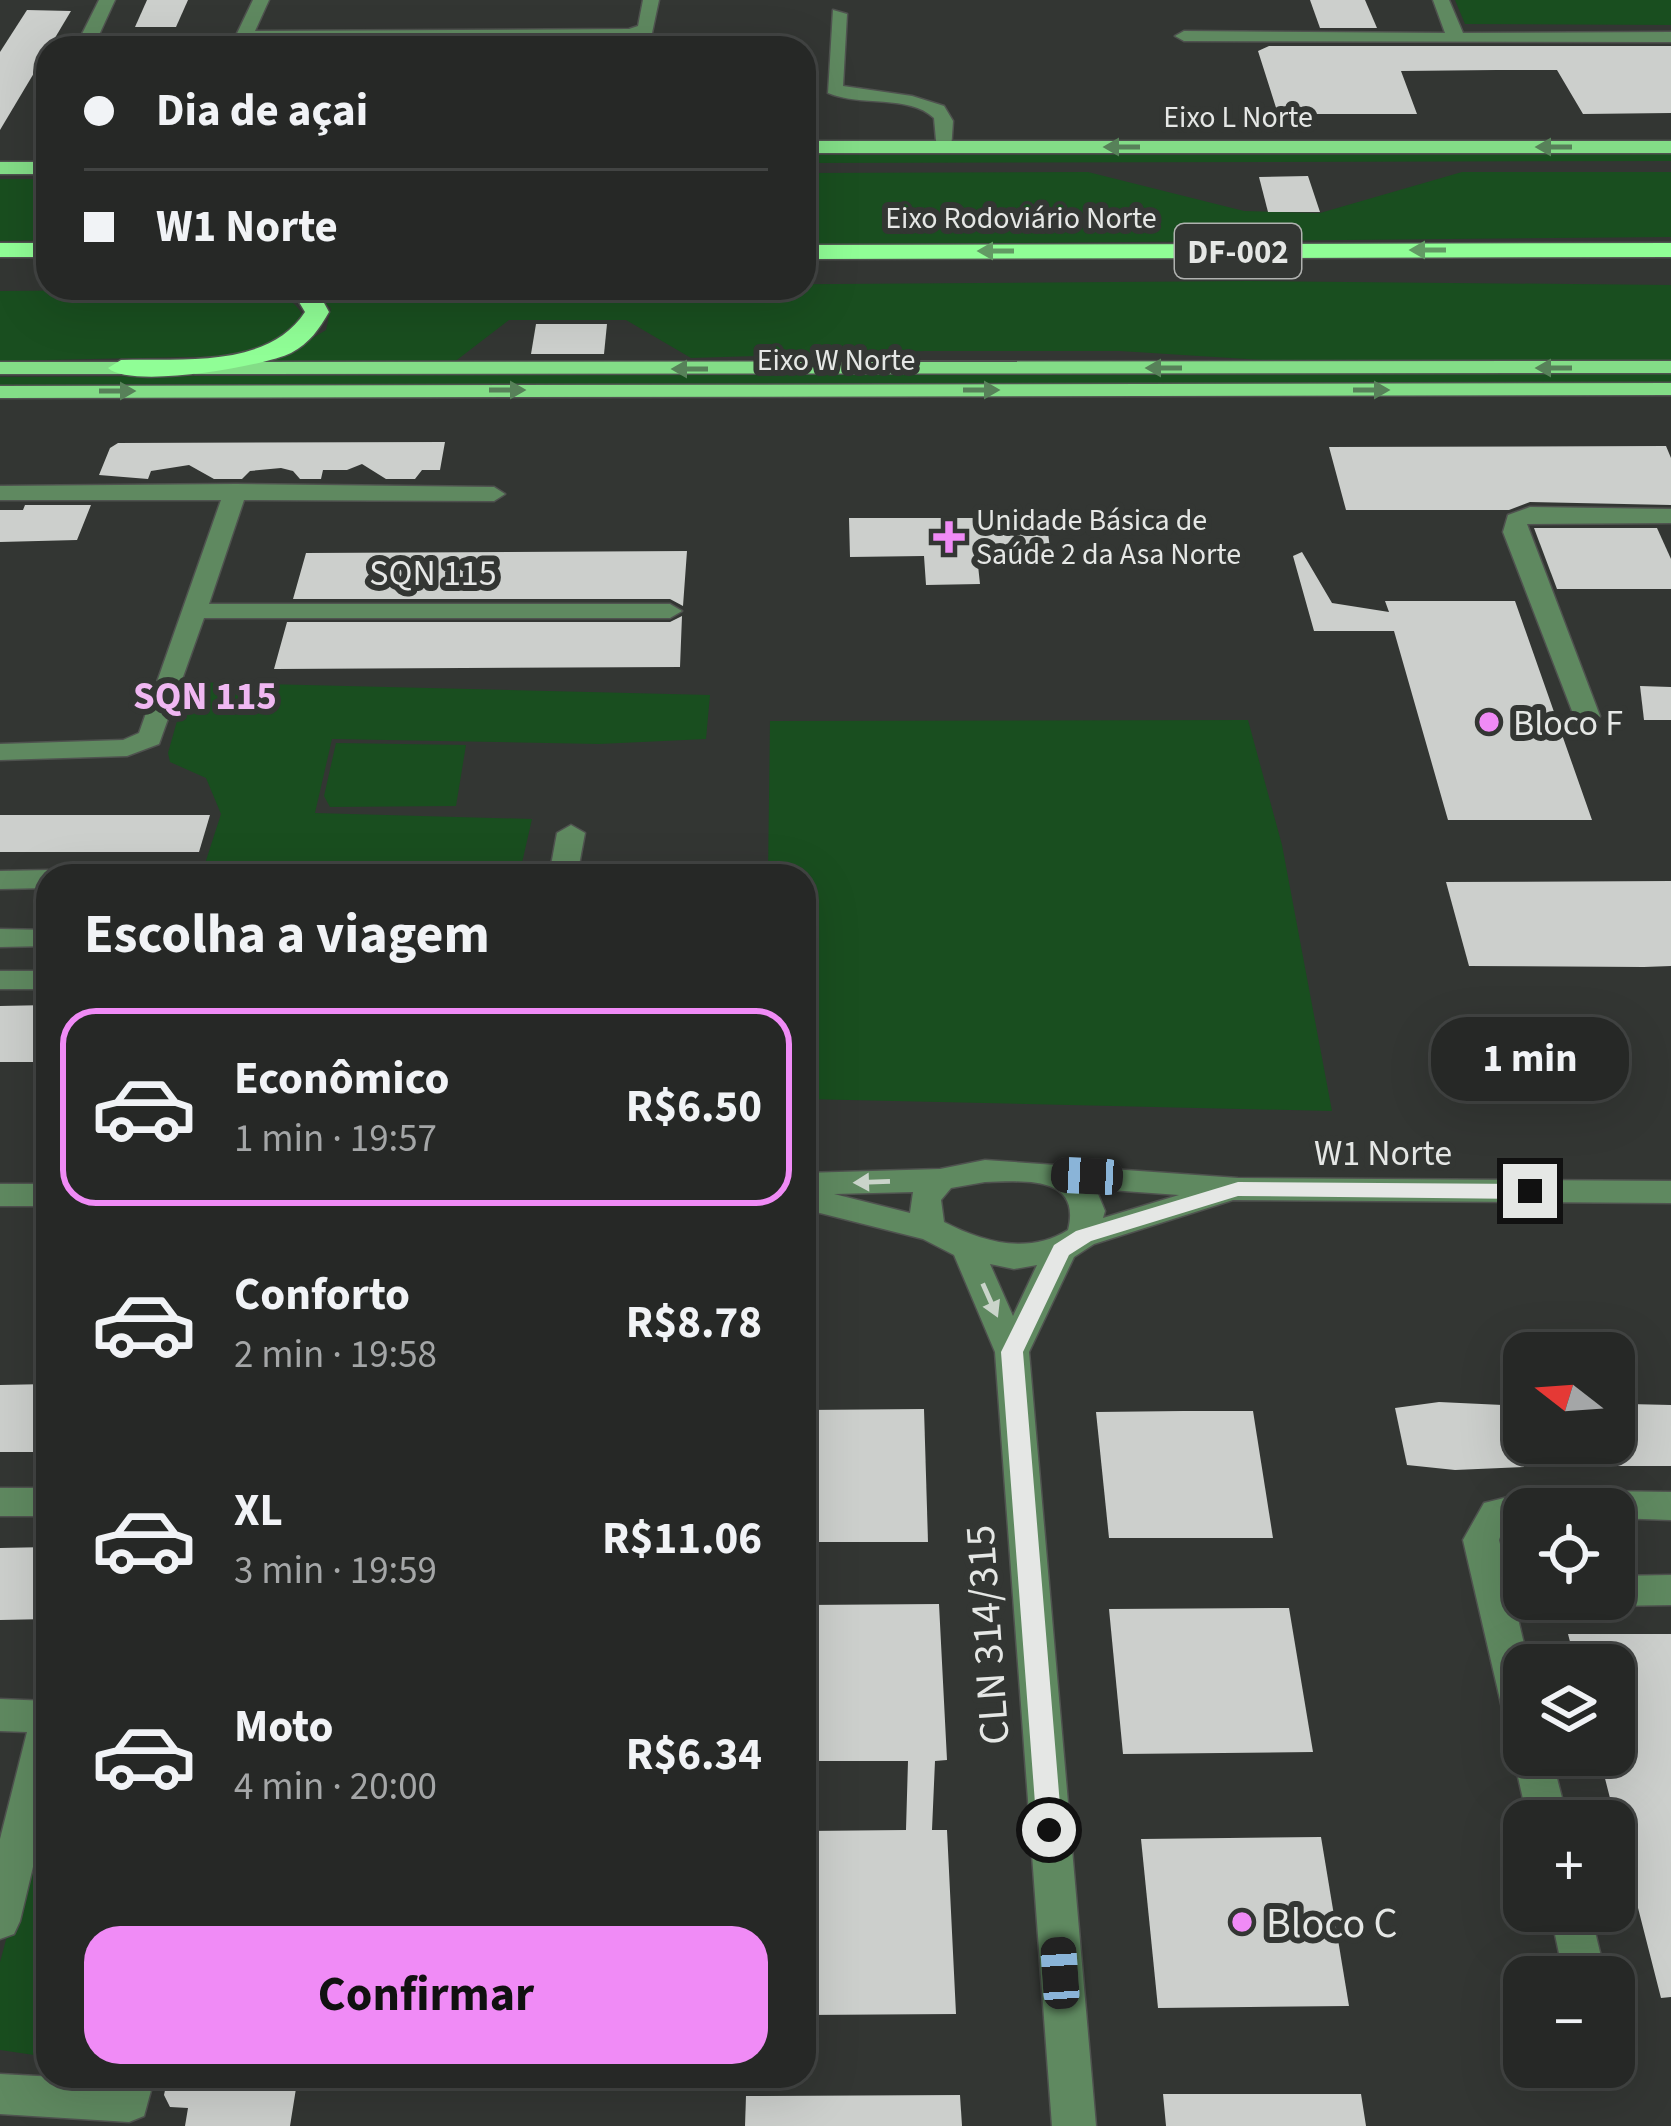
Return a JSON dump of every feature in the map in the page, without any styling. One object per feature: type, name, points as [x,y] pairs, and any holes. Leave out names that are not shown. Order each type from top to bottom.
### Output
[{"type":"highway","points":[[0,250],[36,250]]},
{"type":"highway","name":"Eixo Rodoviário Norte","points":[[816,252],[1671,250]]},
{"type":"highway","name":"Eixo Rodoviário Norte","points":[[816,273],[1671,272]]},
{"type":"highway","points":[[0,274],[36,274]]},
{"type":"highway","points":[[121,368],[256,358],[279,351],[310,330],[317,312],[310,300]]},
{"type":"main road","name":"Eixo L Norte","points":[[816,147],[1671,147]]},
{"type":"main road","points":[[0,151],[36,150]]},
{"type":"main road","name":"Eixo L Norte","points":[[816,166],[1671,166]]},
{"type":"main road","points":[[0,168],[36,168]]},
{"type":"main road","name":"Eixo W Norte","points":[[0,368],[1671,368]]},
{"type":"main road","name":"Eixo W Norte","points":[[0,392],[1671,389]]},
{"type":"street","points":[[90,36],[107,0]]},
{"type":"street","points":[[246,36],[261,0]]},
{"type":"street","points":[[533,36],[630,34],[646,29],[651,0]]},
{"type":"street","points":[[1441,0],[1456,38]]},
{"type":"street","points":[[839,14],[833,89],[855,98],[914,101],[935,107],[943,117],[944,147]]},
{"type":"street","points":[[1184,36],[1671,37]]},
{"type":"street","points":[[0,752],[140,745],[150,738],[236,491]]},
{"type":"street","points":[[0,493],[494,494]]},
{"type":"street","points":[[1587,716],[1515,532],[1516,520],[1530,514],[1671,516]]},
{"type":"street","name":"SQN 115","points":[[197,611],[670,610]]},
{"type":"street","points":[[565,864],[571,833]]},
{"type":"street","points":[[0,880],[36,879]]},
{"type":"street","points":[[0,938],[36,940]]},
{"type":"street","points":[[0,980],[36,980]]},
{"type":"street","name":"W1 Norte","points":[[940,1180],[1002,1168],[1238,1189],[1671,1192]]},
{"type":"street","points":[[1012,1352],[1072,1243],[1090,1222],[1089,1200],[1046,1174]]},
{"type":"street","points":[[816,1184],[940,1180]]},
{"type":"street","points":[[932,1230],[925,1198],[940,1180]]},
{"type":"street","name":"W1 Norte","points":[[967,1248],[1014,1257],[1238,1189]]},
{"type":"street","points":[[0,1195],[36,1195]]},
{"type":"street","points":[[816,1201],[932,1230],[967,1248]]},
{"type":"street","name":"CLN 314/315","points":[[967,1248],[1012,1352],[1074,2126]]},
{"type":"street","points":[[0,1502],[36,1502]]},
{"type":"street","points":[[1635,1506],[1671,1506]]},
{"type":"street","points":[[1503,1510],[1487,1520],[1480,1540],[1503,1582]]},
{"type":"street","points":[[1635,1591],[1671,1591]]},
{"type":"street","points":[[0,1715],[36,1719]]},
{"type":"street","points":[[0,1921],[36,1770]]},
{"type":"street","points":[[0,2094],[129,2101]]},
{"type":"green space","points":[[1455,0],[1671,0],[1671,25],[1465,24]]},
{"type":"green space","points":[[1671,154],[1671,161],[816,163],[816,155]]},
{"type":"green space","points":[[1088,172],[1244,211],[1320,213],[1462,172],[1671,172],[1671,237],[816,245],[816,173]]},
{"type":"green space","points":[[0,179],[36,179],[36,240],[0,241]]},
{"type":"green space","points":[[1249,281],[1671,285],[1671,361],[1262,360],[1120,351],[691,358],[626,320],[509,320],[453,363],[272,362],[326,330],[331,308],[321,300],[816,300],[816,284]]},
{"type":"green space","points":[[0,291],[36,291],[36,300],[288,300],[304,321],[268,349],[234,356],[0,361]]},
{"type":"green space","points":[[1144,371],[1671,374],[1671,383],[0,387],[0,377]]},
{"type":"green space","points":[[188,682],[710,695],[706,739],[599,744],[332,739],[315,813],[532,819],[522,864],[205,864],[221,814],[206,778],[170,762],[168,753]]},
{"type":"green space","points":[[1248,720],[1282,845],[1332,1111],[816,1099],[816,864],[768,864],[770,721]]},
{"type":"green space","points":[[336,743],[466,745],[456,806],[330,807],[324,796]]},
{"type":"green space","points":[[36,1828],[36,2055],[0,2050],[0,1962]]},
{"type":"building","points":[[147,0],[188,0],[176,27],[135,27]]},
{"type":"building","points":[[1310,0],[1365,0],[1377,28],[1320,28]]},
{"type":"building","points":[[27,10],[71,11],[56,36],[36,36],[36,70],[0,130],[0,52]]},
{"type":"building","points":[[1269,46],[1671,46],[1671,113],[1583,114],[1557,70],[1496,70],[1401,71],[1417,114],[1278,114],[1258,51]]},
{"type":"building","points":[[1308,176],[1320,212],[1268,212],[1259,177]]},
{"type":"building","points":[[536,324],[607,324],[604,354],[531,354]]},
{"type":"building","points":[[445,442],[440,470],[422,470],[415,479],[386,479],[362,464],[347,470],[323,470],[321,479],[300,479],[281,468],[250,471],[242,479],[214,479],[189,465],[151,471],[148,479],[99,475],[110,448],[118,443]]},
{"type":"building","points":[[1666,446],[1671,458],[1671,505],[1530,502],[1509,510],[1346,510],[1329,447]]},
{"type":"building","points":[[25,505],[91,505],[77,540],[0,542],[0,510],[23,510]]},
{"type":"building","name":"Unidade Básica de Saúde 2 da Asa Norte","points":[[849,518],[1046,518],[1051,556],[977,556],[980,584],[926,585],[924,556],[850,557]]},
{"type":"building","points":[[1534,528],[1657,528],[1671,559],[1671,589],[1557,589]]},
{"type":"building","points":[[687,551],[683,606],[670,599],[293,599],[306,553]]},
{"type":"building","name":"Bloco F","points":[[1302,552],[1332,603],[1389,612],[1385,601],[1515,601],[1592,820],[1448,820],[1394,631],[1314,631],[1293,556]]},
{"type":"building","points":[[682,616],[680,667],[274,669],[287,622],[670,622]]},
{"type":"building","points":[[1640,686],[1671,687],[1671,720],[1644,720]]},
{"type":"building","points":[[0,815],[210,815],[199,852],[0,852]]},
{"type":"building","points":[[1671,881],[1671,966],[1644,967],[1469,966],[1446,882]]},
{"type":"building","points":[[36,1005],[36,1062],[0,1062],[0,1006]]},
{"type":"building","points":[[36,1384],[36,1452],[0,1452],[0,1385]]},
{"type":"building","points":[[1439,1402],[1503,1405],[1503,1464],[1524,1467],[1455,1470],[1407,1465],[1395,1408]]},
{"type":"building","points":[[1635,1404],[1671,1405],[1671,1466],[1614,1466],[1635,1464]]},
{"type":"building","points":[[924,1409],[928,1542],[816,1542],[816,1410]]},
{"type":"building","points":[[1253,1411],[1273,1538],[1109,1538],[1096,1412]]},
{"type":"building","points":[[36,1547],[36,1619],[0,1620],[0,1548]]},
{"type":"building","points":[[939,1604],[947,1760],[935,1761],[932,1830],[947,1830],[956,2014],[816,2015],[816,1831],[906,1830],[908,1761],[816,1761],[816,1605]]},
{"type":"building","points":[[1289,1608],[1313,1752],[1123,1754],[1109,1609]]},
{"type":"building","points":[[1568,1634],[1671,1634],[1671,1997],[1661,1998],[1635,1896],[1635,1800],[1610,1800],[1604,1776],[1635,1776],[1635,1644],[1571,1644]]},
{"type":"building","name":"Bloco C","points":[[1321,1837],[1349,2006],[1158,2008],[1141,1839]]},
{"type":"building","points":[[165,2088],[296,2088],[290,2126],[185,2126],[188,2108],[170,2107]]},
{"type":"building","points":[[1163,2094],[1361,2094],[1366,2126],[1166,2126]]},
{"type":"building","points":[[960,2095],[962,2126],[745,2126],[746,2096]]},
{"type":"place","name":"Unidade Básica de Saúde 2 da Asa Norte","points":[[949,537]]},
{"type":"place","name":"Bloco F","points":[[1489,722]]},
{"type":"place","name":"Bloco C","points":[[1242,1922]]},
{"type":"district","name":"SQN 115","points":[[205,695]]},
{"type":"route","points":[[1049,1830],[1012,1352],[1061,1250],[1084,1236],[1238,1189],[1530,1191]]}]
